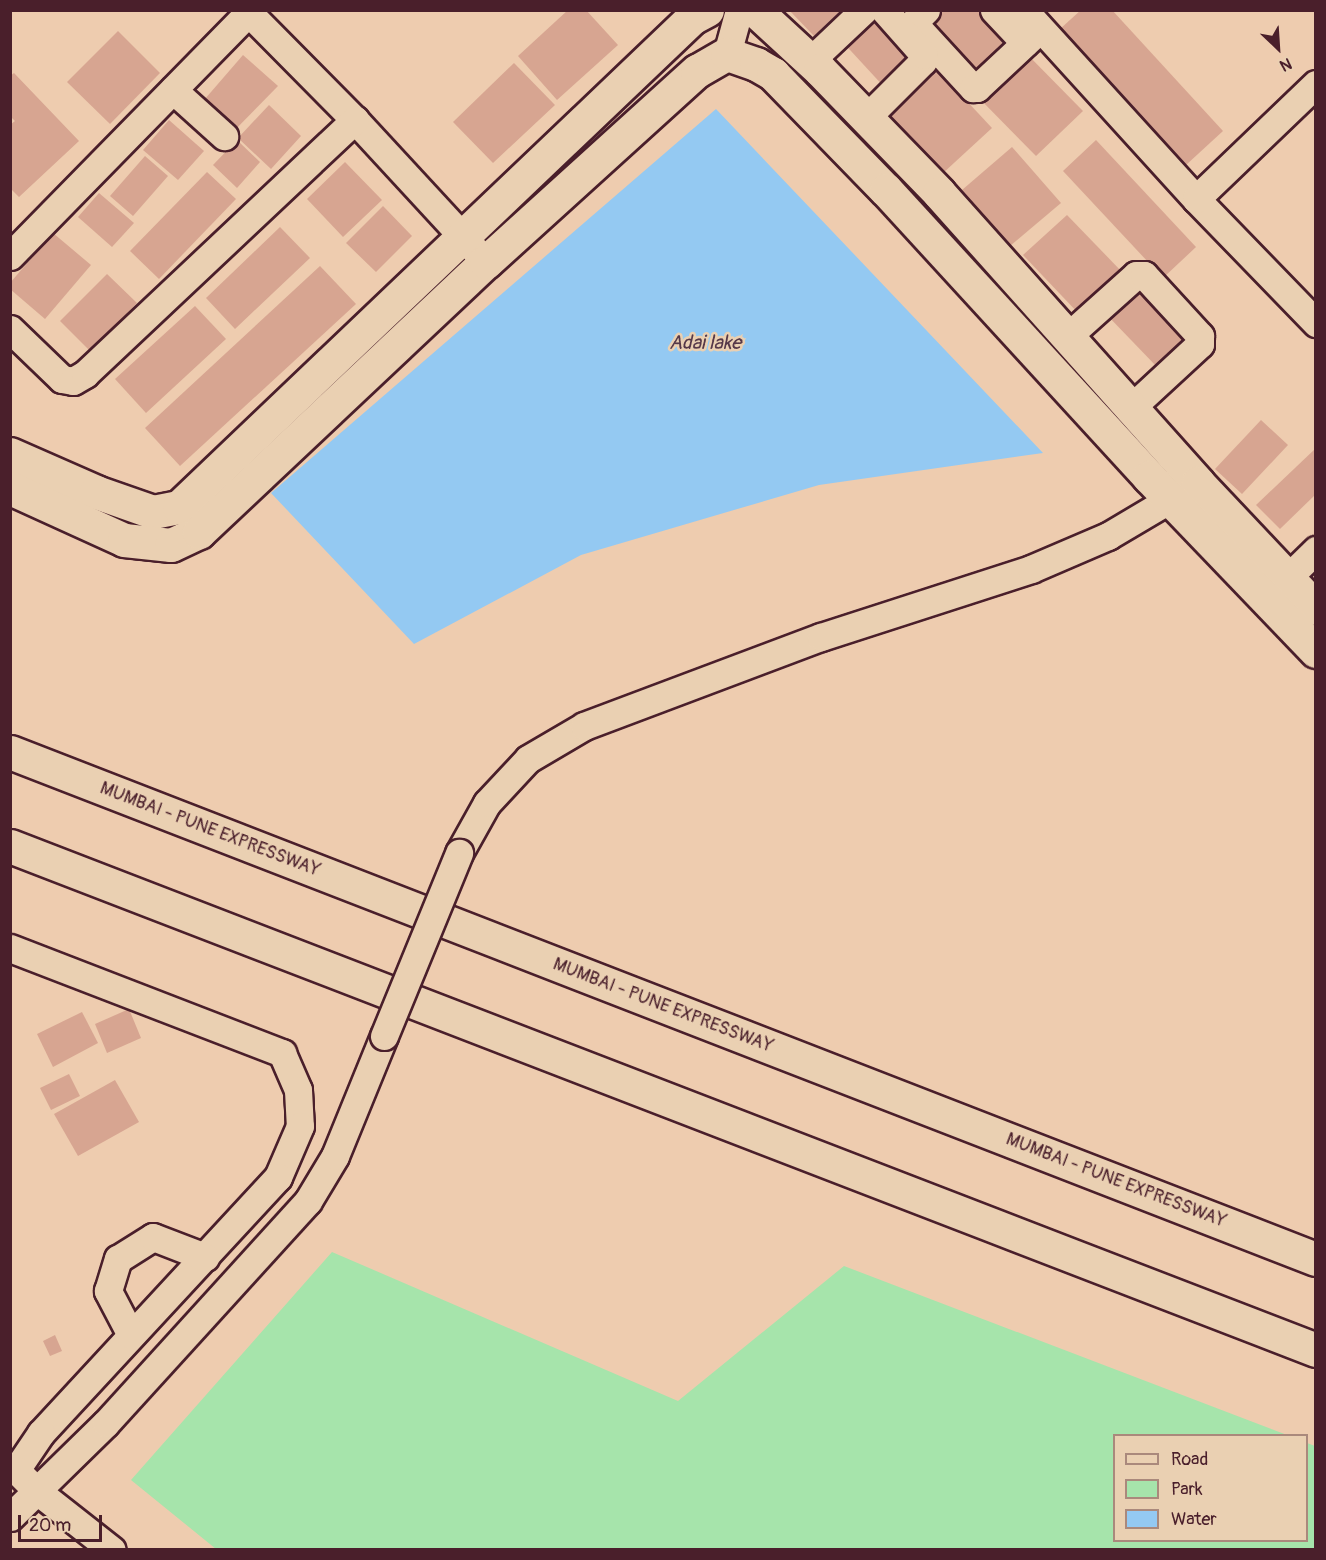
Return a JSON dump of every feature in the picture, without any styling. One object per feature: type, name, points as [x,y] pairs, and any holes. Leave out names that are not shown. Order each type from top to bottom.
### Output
[{"type":"main road","points":[[10,454],[96,492],[153,512],[179,507],[692,18],[707,10]]},
{"type":"main road","points":[[755,10],[810,61],[939,193],[1132,407],[1185,490]]},
{"type":"main road","points":[[10,488],[124,540],[171,545],[199,532],[486,262],[697,71],[727,54],[756,64],[773,74],[1185,490],[1277,588],[1316,651]]},
{"type":"main road","points":[[1277,588],[1316,608]]},
{"type":"main road","name":"MUMBAI - PUNE EXPRESSWAY","points":[[10,752],[1316,1259]]},
{"type":"main road","points":[[10,846],[1316,1350]]},
{"type":"street","points":[[727,54],[739,10]]},
{"type":"street","points":[[810,61],[864,10]]},
{"type":"street","points":[[866,117],[923,61],[924,55],[884,10]]},
{"type":"street","points":[[926,10],[915,21],[915,25],[973,88],[977,88],[1028,21]]},
{"type":"street","points":[[994,10],[1028,21],[1196,199],[1313,316]]},
{"type":"street","points":[[10,256],[174,90],[247,12],[355,120],[486,262]]},
{"type":"street","points":[[264,50],[285,72],[297,62]]},
{"type":"street","points":[[174,90],[224,136]]},
{"type":"street","points":[[1196,199],[1310,99]]},
{"type":"street","points":[[10,329],[62,379],[73,381],[85,374],[355,120]]},
{"type":"street","points":[[1068,336],[1136,275],[1144,276],[1200,336],[1200,344],[1132,407]]},
{"type":"street","points":[[10,1517],[106,1423],[308,1201],[335,1156],[459,854],[487,803],[528,759],[584,726],[821,637],[1031,569],[1108,536],[1185,490]]},
{"type":"street","points":[[1277,588],[1316,550]]},
{"type":"street","points":[[10,948],[282,1053],[298,1090],[300,1126],[278,1178],[41,1433],[16,1470],[37,1491],[112,1550]]},
{"type":"street","points":[[131,1335],[108,1291],[118,1259],[153,1237],[205,1257]]},
{"type":"green space","points":[[332,1252],[678,1401],[844,1266],[1284,1434],[1113,1434],[1113,1542],[1308,1542],[1308,1443],[1315,1446],[1315,1549],[216,1549],[131,1480]]},
{"type":"water","name":"Adai lake","points":[[716,109],[1043,453],[819,485],[581,555],[414,644],[271,493]]},
{"type":"building","points":[[568,10],[586,10],[618,45],[557,100],[518,56]]},
{"type":"building","points":[[789,10],[841,10],[814,36]]},
{"type":"building","points":[[872,10],[921,57],[886,89],[839,38]]},
{"type":"building","points":[[935,10],[990,10],[1021,42],[976,85],[920,25]]},
{"type":"building","points":[[1081,10],[1112,10],[1223,131],[1186,165],[1060,29]]},
{"type":"building","points":[[118,31],[160,73],[110,124],[67,82]]},
{"type":"building","points":[[1023,50],[1083,111],[1036,156],[976,95]]},
{"type":"building","points":[[243,55],[278,86],[230,135],[198,107]]},
{"type":"building","points":[[514,63],[555,105],[493,163],[453,122]]},
{"type":"building","points":[[936,68],[992,128],[942,174],[886,115]]},
{"type":"building","points":[[14,73],[79,141],[19,197],[10,188],[10,125],[15,121],[10,116],[10,76]]},
{"type":"building","points":[[269,105],[301,136],[271,169],[238,138]]},
{"type":"building","points":[[169,120],[204,151],[178,180],[143,150]]},
{"type":"building","points":[[237,140],[260,162],[237,188],[213,165]]},
{"type":"building","points":[[1096,140],[1196,247],[1163,278],[1063,171]]},
{"type":"building","points":[[1012,147],[1061,203],[1010,246],[962,190]]},
{"type":"building","points":[[145,156],[168,176],[133,216],[110,196]]},
{"type":"building","points":[[345,162],[382,200],[343,237],[307,199]]},
{"type":"building","points":[[207,172],[236,199],[159,279],[130,251]]},
{"type":"building","points":[[99,193],[134,223],[112,247],[78,217]]},
{"type":"building","points":[[383,206],[412,236],[376,272],[346,243]]},
{"type":"building","points":[[1067,215],[1124,274],[1080,315],[1023,255]]},
{"type":"building","points":[[280,227],[310,258],[235,329],[206,298]]},
{"type":"building","points":[[53,233],[91,265],[45,319],[10,289],[10,283]]},
{"type":"building","points":[[320,266],[356,304],[180,466],[145,428]]},
{"type":"building","points":[[107,274],[137,303],[90,351],[60,321]]},
{"type":"building","points":[[1139,281],[1191,336],[1158,368],[1105,313]]},
{"type":"building","points":[[195,306],[226,339],[146,413],[115,379]]},
{"type":"building","points":[[1261,420],[1288,445],[1242,494],[1215,469]]},
{"type":"building","points":[[1316,448],[1316,494],[1280,529],[1256,505]]},
{"type":"building","points":[[129,1009],[141,1038],[107,1053],[95,1024]]},
{"type":"building","points":[[82,1012],[98,1043],[53,1067],[37,1034]]},
{"type":"building","points":[[69,1074],[80,1096],[51,1110],[40,1088]]},
{"type":"building","points":[[115,1080],[139,1122],[78,1156],[54,1114]]},
{"type":"building","points":[[55,1335],[62,1351],[50,1356],[43,1341]]}]
